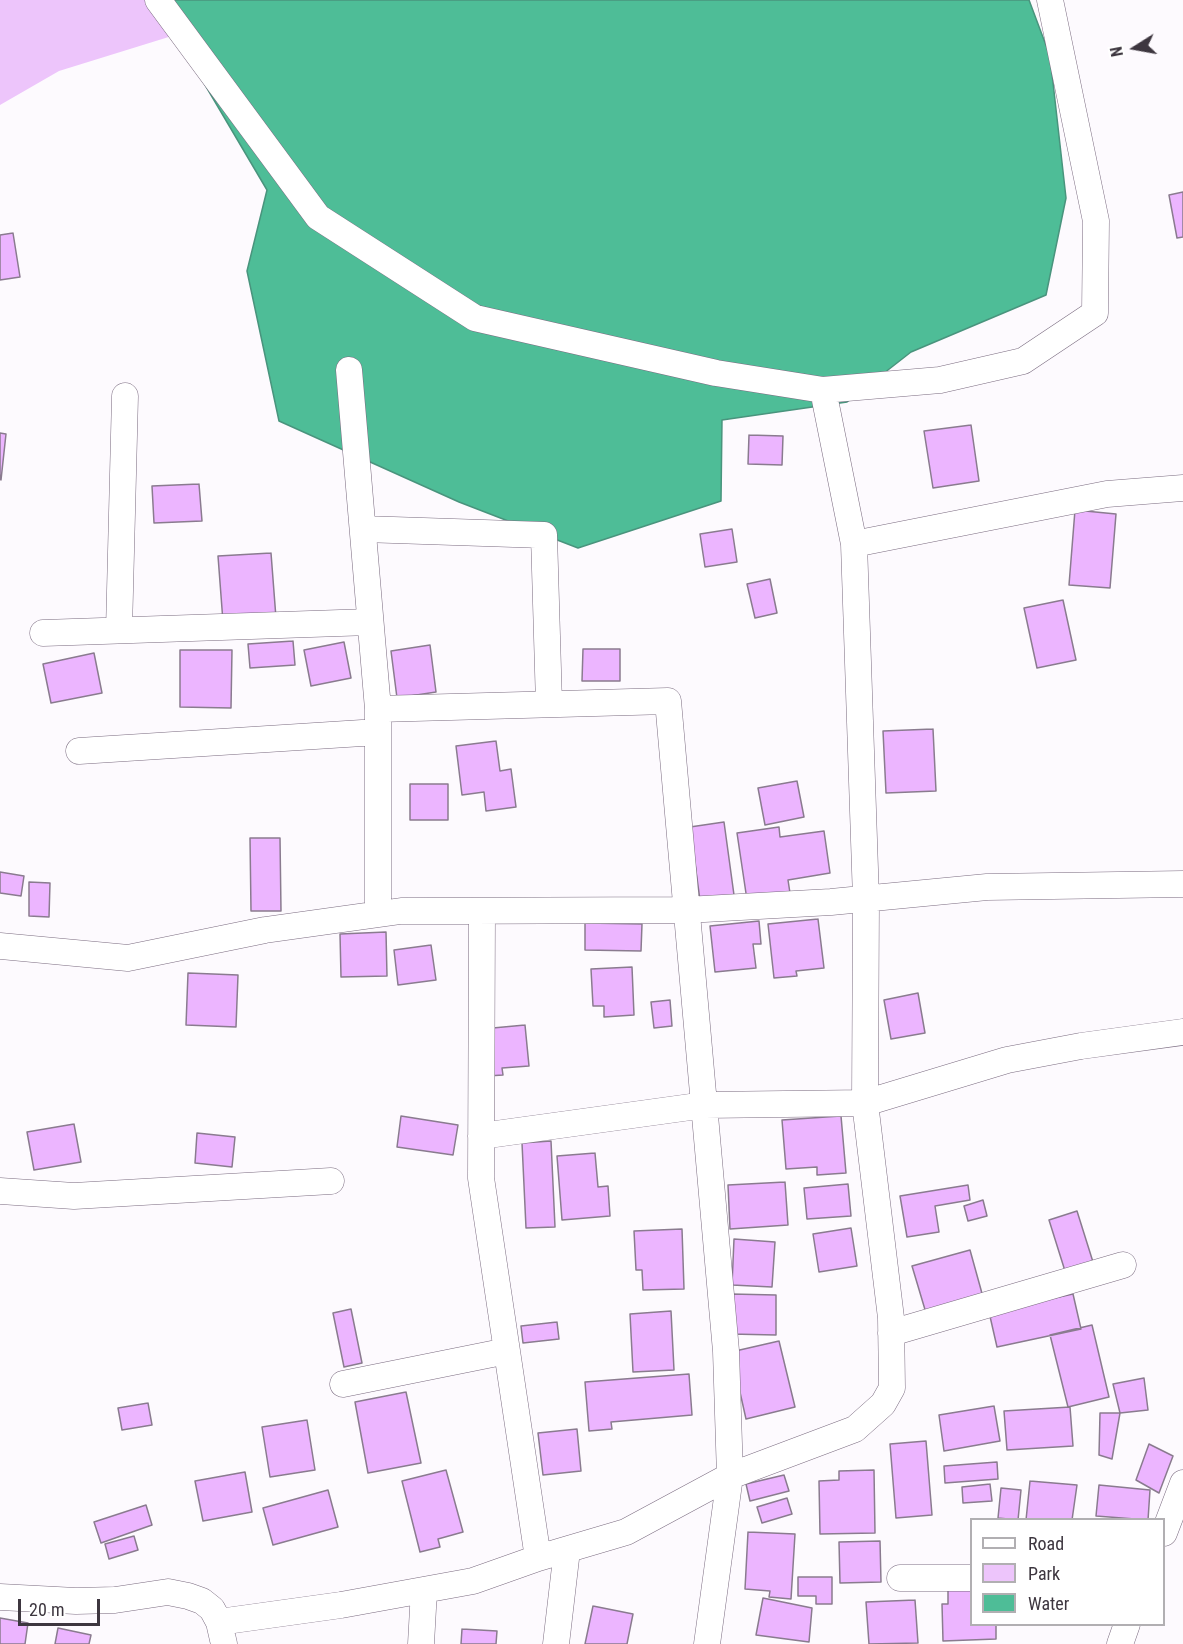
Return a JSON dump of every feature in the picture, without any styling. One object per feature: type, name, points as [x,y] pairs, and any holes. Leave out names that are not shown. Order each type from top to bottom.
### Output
[{"type":"street","points":[[158,0],[318,216],[475,318],[716,373],[823,390],[940,380],[1023,361],[1095,313],[1096,221],[1050,0]]},
{"type":"street","points":[[349,370],[378,720],[378,914]]},
{"type":"street","points":[[0,1598],[116,1600],[168,1593],[202,1601],[212,1609],[222,1633],[473,1581],[538,1558],[626,1532],[730,1476],[855,1429],[883,1404],[891,1389],[891,1333],[865,1103],[866,899],[854,544],[823,390]]},
{"type":"street","points":[[119,630],[125,396]]},
{"type":"street","points":[[854,544],[1107,494],[1183,488]]},
{"type":"street","points":[[363,529],[544,535],[549,704]]},
{"type":"street","points":[[43,633],[370,622]]},
{"type":"street","points":[[79,751],[549,704],[668,701],[726,1351],[730,1476],[707,1644]]},
{"type":"street","points":[[0,946],[128,958],[265,930],[401,911],[686,910],[866,899],[987,887],[1183,884]]},
{"type":"street","points":[[482,911],[481,1178],[538,1558]]},
{"type":"street","points":[[482,1136],[705,1105],[865,1103],[1008,1060],[1081,1046],[1183,1032]]},
{"type":"street","points":[[0,1191],[74,1196],[331,1181]]},
{"type":"street","points":[[891,1333],[1123,1265]]},
{"type":"street","points":[[343,1384],[507,1351]]},
{"type":"street","points":[[1165,1530],[1183,1483]]},
{"type":"street","points":[[556,1644],[567,1550]]},
{"type":"street","points":[[900,1578],[970,1578]]},
{"type":"street","points":[[421,1644],[424,1590]]},
{"type":"street","points":[[1120,1644],[1126,1626]]},
{"type":"green space","points":[[0,0],[288,0],[59,71],[0,105]]},
{"type":"water","points":[[155,0],[1029,0],[1050,56],[1066,198],[1046,295],[911,352],[847,402],[722,420],[721,501],[578,548],[459,502],[279,421],[247,271],[267,190]]},
{"type":"building","points":[[1183,192],[1183,237],[1177,238],[1169,195]]},
{"type":"building","points":[[13,233],[20,277],[0,280],[0,235]]},
{"type":"building","points":[[971,425],[979,481],[933,488],[924,431]]},
{"type":"building","points":[[0,433],[6,434],[1,480],[0,479]]},
{"type":"building","points":[[749,435],[783,436],[782,465],[748,464]]},
{"type":"building","points":[[199,484],[202,521],[154,523],[152,486]]},
{"type":"building","points":[[1075,510],[1116,514],[1110,588],[1069,585]]},
{"type":"building","points":[[732,529],[737,562],[705,567],[700,534]]},
{"type":"building","points":[[271,553],[276,618],[223,622],[218,556]]},
{"type":"building","points":[[770,579],[777,613],[755,618],[747,584]]},
{"type":"building","points":[[1063,600],[1076,660],[1037,668],[1024,608]]},
{"type":"building","points":[[293,641],[295,665],[250,668],[248,644]]},
{"type":"building","points":[[344,642],[351,678],[311,686],[304,650]]},
{"type":"building","points":[[430,645],[436,692],[397,698],[391,651]]},
{"type":"building","points":[[583,649],[620,649],[620,681],[582,681]]},
{"type":"building","points":[[180,650],[232,650],[231,708],[180,707]]},
{"type":"building","points":[[94,653],[102,693],[51,703],[43,664]]},
{"type":"building","points":[[933,729],[936,791],[886,793],[883,731]]},
{"type":"building","points":[[496,741],[500,771],[511,769],[516,807],[486,811],[484,792],[462,795],[456,746]]},
{"type":"building","points":[[797,781],[804,817],[765,825],[758,788]]},
{"type":"building","points":[[410,784],[448,784],[448,820],[410,820]]},
{"type":"building","points":[[724,822],[734,895],[700,900],[690,827]]},
{"type":"building","points":[[779,827],[780,837],[824,831],[830,873],[788,880],[790,893],[747,900],[737,833]]},
{"type":"building","points":[[250,838],[280,838],[281,911],[251,911]]},
{"type":"building","points":[[0,872],[24,876],[21,896],[0,893]]},
{"type":"building","points":[[29,882],[50,883],[49,917],[29,916]]},
{"type":"building","points":[[818,919],[824,968],[796,971],[797,976],[774,978],[768,924]]},
{"type":"building","points":[[759,921],[761,944],[753,944],[756,968],[715,972],[710,926]]},
{"type":"building","points":[[585,923],[642,924],[641,951],[585,950]]},
{"type":"building","points":[[386,932],[387,976],[341,977],[340,934]]},
{"type":"building","points":[[431,945],[436,980],[398,985],[394,950]]},
{"type":"building","points":[[632,967],[634,1015],[604,1017],[604,1006],[593,1006],[591,969]]},
{"type":"building","points":[[188,973],[238,975],[236,1027],[186,1025]]},
{"type":"building","points":[[918,993],[925,1033],[891,1039],[884,1000]]},
{"type":"building","points":[[670,1000],[672,1026],[654,1028],[651,1002]]},
{"type":"building","points":[[525,1025],[529,1066],[502,1068],[503,1075],[487,1076],[482,1029]]},
{"type":"building","points":[[401,1116],[458,1125],[453,1155],[397,1147]]},
{"type":"building","points":[[841,1116],[846,1173],[817,1175],[817,1167],[786,1169],[782,1120]]},
{"type":"building","points":[[74,1124],[81,1162],[34,1170],[27,1132]]},
{"type":"building","points":[[197,1133],[235,1137],[232,1167],[195,1163]]},
{"type":"building","points":[[551,1141],[555,1227],[526,1228],[522,1143]]},
{"type":"building","points":[[595,1153],[598,1187],[608,1186],[610,1216],[562,1220],[557,1156]]},
{"type":"building","points":[[785,1182],[788,1225],[730,1229],[728,1185]]},
{"type":"building","points":[[848,1184],[851,1216],[807,1219],[804,1188]]},
{"type":"building","points":[[968,1185],[970,1200],[935,1206],[939,1232],[907,1237],[900,1196]]},
{"type":"building","points":[[983,1200],[987,1216],[968,1221],[964,1206]]},
{"type":"building","points":[[1077,1211],[1093,1262],[1065,1271],[1049,1220]]},
{"type":"building","points":[[851,1228],[857,1266],[819,1272],[813,1234]]},
{"type":"building","points":[[682,1229],[684,1289],[643,1290],[642,1270],[636,1270],[634,1231]]},
{"type":"building","points":[[734,1239],[775,1242],[772,1287],[732,1285]]},
{"type":"building","points":[[970,1250],[983,1297],[926,1313],[912,1266]]},
{"type":"building","points":[[731,1294],[776,1295],[776,1335],[730,1334]]},
{"type":"building","points":[[1073,1294],[1081,1329],[997,1347],[989,1312]]},
{"type":"building","points":[[351,1309],[362,1363],[344,1367],[333,1313]]},
{"type":"building","points":[[671,1311],[674,1370],[633,1372],[630,1314]]},
{"type":"building","points":[[557,1322],[559,1339],[523,1343],[521,1326]]},
{"type":"building","points":[[1092,1325],[1109,1397],[1068,1407],[1050,1335]]},
{"type":"building","points":[[779,1341],[795,1407],[746,1419],[731,1352]]},
{"type":"building","points":[[689,1374],[692,1415],[611,1422],[612,1429],[589,1431],[585,1382]]},
{"type":"building","points":[[1144,1378],[1148,1410],[1120,1413],[1113,1384]]},
{"type":"building","points":[[406,1392],[421,1463],[368,1473],[355,1402]]},
{"type":"building","points":[[148,1403],[152,1425],[122,1430],[118,1408]]},
{"type":"building","points":[[994,1406],[1000,1441],[944,1451],[939,1415]]},
{"type":"building","points":[[1070,1407],[1073,1446],[1007,1450],[1004,1411]]},
{"type":"building","points":[[1100,1413],[1120,1413],[1112,1459],[1099,1455]]},
{"type":"building","points":[[307,1420],[315,1470],[270,1477],[262,1427]]},
{"type":"building","points":[[577,1429],[581,1471],[543,1475],[538,1433]]},
{"type":"building","points":[[926,1441],[932,1515],[896,1518],[890,1444]]},
{"type":"building","points":[[1149,1444],[1173,1456],[1159,1493],[1136,1480]]},
{"type":"building","points":[[997,1462],[998,1479],[945,1483],[944,1466]]},
{"type":"building","points":[[446,1470],[463,1532],[438,1539],[440,1547],[420,1552],[402,1481]]},
{"type":"building","points":[[874,1470],[875,1533],[820,1534],[819,1481],[839,1480],[839,1471]]},
{"type":"building","points":[[245,1472],[252,1512],[203,1521],[195,1481]]},
{"type":"building","points":[[784,1475],[789,1491],[750,1501],[746,1484]]},
{"type":"building","points":[[1030,1481],[1077,1485],[1072,1518],[1026,1518]]},
{"type":"building","points":[[990,1484],[992,1501],[963,1503],[962,1487]]},
{"type":"building","points":[[1099,1485],[1150,1490],[1148,1518],[1096,1516]]},
{"type":"building","points":[[1001,1488],[1021,1490],[1018,1518],[998,1518]]},
{"type":"building","points":[[328,1490],[338,1527],[273,1545],[263,1508]]},
{"type":"building","points":[[787,1498],[792,1514],[762,1523],[757,1507]]},
{"type":"building","points":[[146,1505],[152,1525],[101,1543],[94,1522]]},
{"type":"building","points":[[748,1532],[795,1534],[791,1599],[769,1597],[770,1591],[745,1589]]},
{"type":"building","points":[[134,1536],[138,1550],[109,1559],[105,1544]]},
{"type":"building","points":[[880,1541],[881,1582],[840,1583],[839,1542]]},
{"type":"building","points":[[798,1577],[832,1577],[832,1604],[816,1604],[816,1596],[798,1596]]},
{"type":"building","points":[[970,1588],[970,1626],[996,1626],[996,1639],[943,1641],[942,1604],[948,1604],[948,1590]]},
{"type":"building","points":[[763,1598],[812,1608],[809,1642],[756,1635]]},
{"type":"building","points":[[915,1600],[918,1643],[869,1644],[866,1602]]},
{"type":"building","points":[[593,1606],[633,1614],[627,1644],[585,1644]]},
{"type":"building","points":[[0,1618],[28,1623],[25,1644],[0,1644]]},
{"type":"building","points":[[58,1628],[91,1635],[89,1644],[55,1644]]},
{"type":"building","points":[[462,1629],[497,1631],[496,1644],[461,1644]]}]
